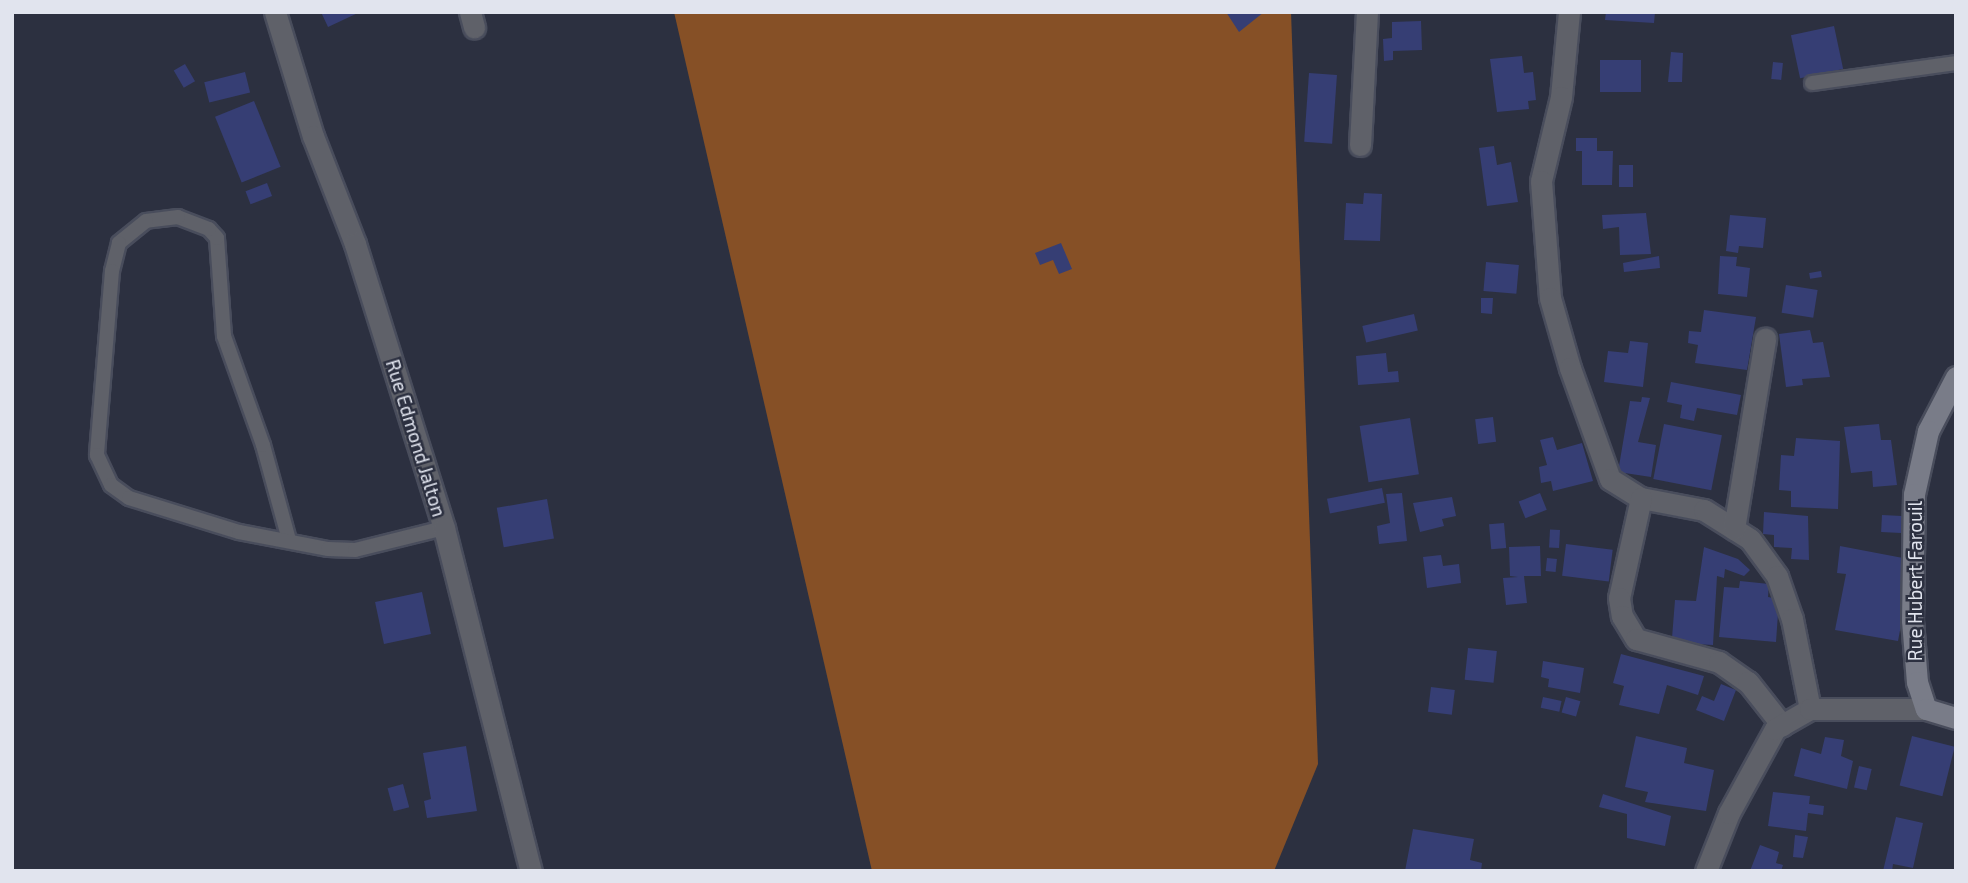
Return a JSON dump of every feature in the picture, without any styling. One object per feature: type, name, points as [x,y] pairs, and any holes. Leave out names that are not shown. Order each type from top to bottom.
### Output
[{"type":"street","name":"Rue Edmond Jalton","points":[[275,12],[313,136],[355,244],[444,528],[531,871]]},
{"type":"street","points":[[1360,145],[1367,12]]},
{"type":"street","points":[[1569,12],[1561,97],[1541,181],[1550,298],[1610,480],[1642,498],[1704,510],[1750,539],[1777,576],[1792,619],[1810,709]]},
{"type":"street","points":[[1734,529],[1765,340]]},
{"type":"street","name":"Rue Hubert Farouil","points":[[1926,709],[1917,682],[1912,620],[1914,494],[1927,431],[1956,377]]},
{"type":"street","points":[[1642,498],[1619,598],[1622,616],[1636,639],[1719,662],[1748,682],[1782,725]]},
{"type":"street","points":[[1706,871],[1752,765],[1782,725],[1810,709],[1926,709],[1956,718]]},
{"type":"lane","points":[[1812,83],[1956,63]]},
{"type":"lane","points":[[289,540],[264,445],[224,336],[217,238],[209,229],[178,217],[146,221],[119,243],[112,271],[99,467],[111,485],[129,498],[239,532],[289,540],[355,550],[444,528]]},
{"type":"shaded area","points":[[674,12],[1291,12],[1318,764],[1274,871],[872,871]]},
{"type":"building","points":[[321,12],[360,12],[328,27]]},
{"type":"building","points":[[1226,12],[1264,12],[1239,32]]},
{"type":"building","points":[[1606,12],[1655,12],[1654,23],[1605,20]]},
{"type":"building","points":[[1421,21],[1422,50],[1393,51],[1393,60],[1384,61],[1383,39],[1392,38],[1392,22]]},
{"type":"building","points":[[1834,26],[1843,69],[1800,78],[1791,35]]},
{"type":"building","points":[[1671,52],[1683,53],[1682,82],[1668,82]]},
{"type":"building","points":[[1522,56],[1524,73],[1533,72],[1536,100],[1528,101],[1529,109],[1497,112],[1490,59]]},
{"type":"building","points":[[1600,60],[1641,60],[1641,92],[1600,92]]},
{"type":"building","points":[[1773,62],[1783,63],[1781,80],[1771,79]]},
{"type":"building","points":[[185,64],[195,81],[184,88],[174,70]]},
{"type":"building","points":[[245,72],[250,92],[209,103],[204,82]]},
{"type":"building","points":[[1309,73],[1337,75],[1332,144],[1304,142]]},
{"type":"building","points":[[254,101],[281,167],[242,183],[215,117]]},
{"type":"building","points":[[1576,138],[1597,138],[1597,151],[1613,151],[1612,185],[1582,185],[1582,151],[1576,151]]},
{"type":"building","points":[[1494,146],[1497,165],[1511,162],[1518,202],[1487,206],[1479,148]]},
{"type":"building","points":[[1619,165],[1633,165],[1633,187],[1619,187]]},
{"type":"building","points":[[267,183],[272,196],[251,204],[246,191]]},
{"type":"building","points":[[1364,193],[1382,194],[1380,241],[1344,240],[1346,203],[1363,204]]},
{"type":"building","points":[[1646,213],[1651,254],[1620,255],[1619,227],[1603,229],[1602,215]]},
{"type":"building","points":[[1730,215],[1766,218],[1763,248],[1739,246],[1738,253],[1726,251]]},
{"type":"building","points":[[1061,243],[1072,269],[1059,274],[1053,260],[1040,265],[1035,253]]},
{"type":"building","points":[[1659,256],[1660,268],[1624,272],[1623,263]]},
{"type":"building","points":[[1720,256],[1737,257],[1736,266],[1750,268],[1747,297],[1718,294]]},
{"type":"building","points":[[1486,262],[1519,265],[1516,294],[1483,291]]},
{"type":"building","points":[[1821,271],[1822,277],[1810,279],[1809,273]]},
{"type":"building","points":[[1786,285],[1818,290],[1813,318],[1782,313]]},
{"type":"building","points":[[1481,298],[1493,298],[1492,314],[1481,313]]},
{"type":"building","points":[[1704,310],[1756,317],[1747,370],[1695,363],[1698,345],[1688,343],[1689,331],[1701,332]]},
{"type":"building","points":[[1414,314],[1418,331],[1366,342],[1362,326]]},
{"type":"building","points":[[1810,330],[1813,343],[1823,342],[1830,377],[1802,379],[1803,385],[1786,387],[1779,334]]},
{"type":"building","points":[[1630,341],[1648,343],[1643,387],[1604,382],[1608,351],[1628,353]]},
{"type":"building","points":[[1386,353],[1388,372],[1398,371],[1399,382],[1358,385],[1356,356]]},
{"type":"building","points":[[1671,382],[1741,395],[1737,415],[1697,408],[1694,421],[1680,418],[1682,405],[1667,402]]},
{"type":"building","points":[[1642,397],[1650,398],[1638,442],[1656,445],[1651,477],[1618,472],[1630,401],[1641,402]]},
{"type":"building","points":[[1493,417],[1496,442],[1478,444],[1475,419]]},
{"type":"building","points":[[1410,418],[1419,474],[1369,482],[1360,426]]},
{"type":"building","points":[[1664,424],[1722,435],[1711,490],[1653,479]]},
{"type":"building","points":[[1879,424],[1881,440],[1891,440],[1897,485],[1873,487],[1872,471],[1851,473],[1844,427]]},
{"type":"building","points":[[1553,437],[1557,450],[1582,443],[1593,481],[1553,491],[1551,481],[1541,483],[1539,467],[1547,465],[1540,440]]},
{"type":"building","points":[[1796,438],[1840,441],[1838,509],[1791,507],[1791,491],[1779,490],[1781,455],[1794,456]]},
{"type":"building","points":[[1382,488],[1385,503],[1330,513],[1327,499]]},
{"type":"building","points":[[1402,493],[1407,541],[1379,544],[1377,526],[1390,523],[1386,494]]},
{"type":"building","points":[[1540,493],[1547,510],[1525,518],[1519,502]]},
{"type":"building","points":[[1452,497],[1456,516],[1442,519],[1444,526],[1420,532],[1413,503]]},
{"type":"building","points":[[547,499],[554,538],[504,547],[497,508]]},
{"type":"building","points":[[1764,512],[1808,516],[1809,560],[1791,559],[1792,548],[1774,547],[1774,535],[1763,534]]},
{"type":"building","points":[[1882,515],[1902,516],[1901,533],[1881,532]]},
{"type":"building","points":[[1504,523],[1506,548],[1491,549],[1489,524]]},
{"type":"building","points":[[1550,529],[1560,530],[1559,548],[1549,547]]},
{"type":"building","points":[[1566,544],[1613,550],[1609,581],[1562,576]]},
{"type":"building","points":[[1540,546],[1541,576],[1524,576],[1527,603],[1506,605],[1503,578],[1518,577],[1510,576],[1509,547]]},
{"type":"building","points":[[1840,546],[1903,558],[1908,588],[1898,641],[1835,630],[1846,574],[1837,573]]},
{"type":"building","points":[[1704,547],[1738,559],[1750,570],[1744,576],[1725,569],[1724,578],[1717,576],[1713,645],[1679,643],[1672,638],[1675,600],[1696,601]]},
{"type":"building","points":[[1441,555],[1443,566],[1459,564],[1461,583],[1427,588],[1423,557]]},
{"type":"building","points":[[1547,558],[1557,559],[1556,572],[1546,571]]},
{"type":"building","points":[[1740,581],[1769,584],[1768,597],[1779,599],[1776,642],[1719,637],[1724,587],[1739,588]]},
{"type":"building","points":[[422,592],[431,634],[384,644],[375,602]]},
{"type":"building","points":[[1468,648],[1497,651],[1493,683],[1465,680]]},
{"type":"building","points":[[1621,654],[1704,676],[1698,695],[1667,685],[1659,714],[1619,705],[1624,686],[1613,683]]},
{"type":"building","points":[[1543,661],[1584,668],[1580,693],[1548,687],[1549,679],[1541,677]]},
{"type":"building","points":[[1721,684],[1736,690],[1724,721],[1696,710],[1702,696],[1714,701]]},
{"type":"building","points":[[1431,687],[1455,690],[1452,715],[1428,712]]},
{"type":"building","points":[[1543,697],[1562,701],[1559,712],[1541,708]]},
{"type":"building","points":[[1566,697],[1580,701],[1576,717],[1562,712]]},
{"type":"building","points":[[1636,736],[1687,748],[1684,763],[1714,770],[1706,811],[1645,802],[1648,792],[1625,787]]},
{"type":"building","points":[[1912,736],[1955,747],[1942,796],[1900,785]]},
{"type":"building","points":[[1825,737],[1844,740],[1841,756],[1853,761],[1847,789],[1794,776],[1801,748],[1821,754]]},
{"type":"building","points":[[466,746],[477,811],[427,818],[424,801],[431,799],[423,753]]},
{"type":"building","points":[[1859,766],[1872,769],[1867,790],[1854,787]]},
{"type":"building","points":[[403,784],[409,807],[394,811],[388,788]]},
{"type":"building","points":[[1773,792],[1810,796],[1809,804],[1824,806],[1823,815],[1808,813],[1806,831],[1768,826]]},
{"type":"building","points":[[1603,794],[1671,816],[1665,846],[1627,838],[1627,814],[1599,807]]},
{"type":"building","points":[[1896,817],[1923,823],[1913,868],[1893,864],[1892,871],[1883,871]]},
{"type":"building","points":[[1413,829],[1474,839],[1470,860],[1482,863],[1481,871],[1405,871]]},
{"type":"building","points":[[1795,835],[1808,837],[1803,858],[1793,857]]},
{"type":"building","points":[[1760,845],[1779,852],[1776,863],[1783,865],[1781,871],[1750,871]]}]
